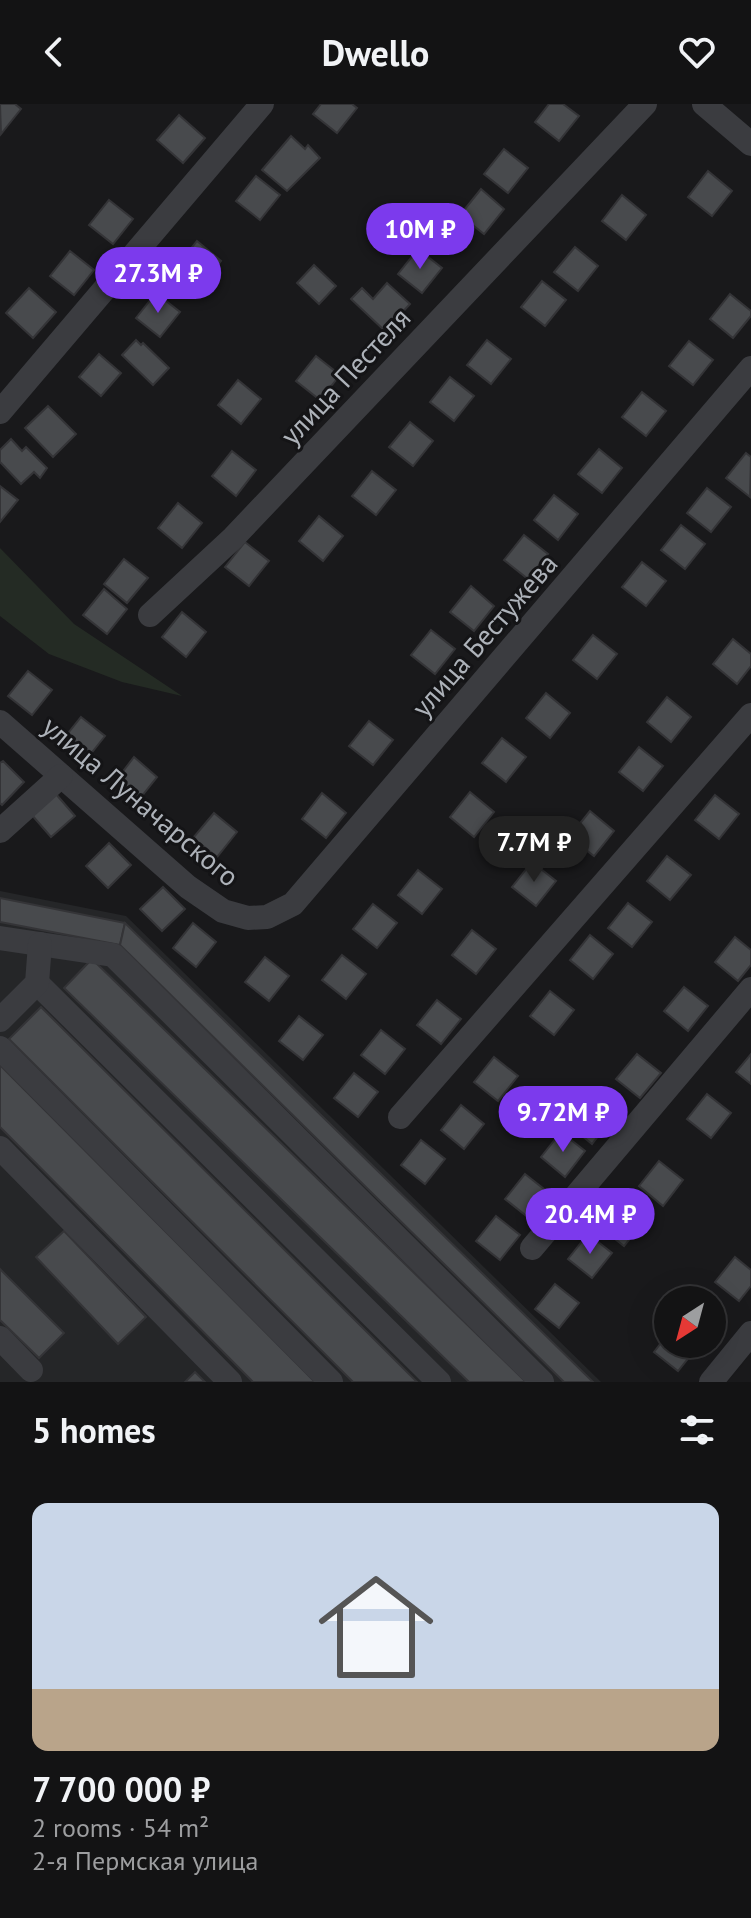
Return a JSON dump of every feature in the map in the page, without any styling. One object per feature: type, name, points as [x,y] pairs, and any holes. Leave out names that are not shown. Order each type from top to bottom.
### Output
[{"type":"street","points":[[0,412],[262,104]]},
{"type":"street","name":"улица Пестеля","points":[[150,615],[233,538],[645,104]]},
{"type":"street","points":[[704,104],[751,144]]},
{"type":"street","name":"улица Бестужева","points":[[248,918],[267,917],[293,904],[751,368]]},
{"type":"street","points":[[400,1117],[751,715]]},
{"type":"street","name":"улица Луначарского","points":[[0,722],[188,887],[223,911],[248,918]]},
{"type":"street","points":[[0,831],[61,776]]},
{"type":"street","points":[[0,938],[113,955],[542,1382]]},
{"type":"street","points":[[0,1020],[37,983],[40,944]]},
{"type":"street","points":[[37,983],[439,1382]]},
{"type":"street","points":[[532,1248],[751,989]]},
{"type":"street","points":[[0,1048],[331,1382]]},
{"type":"street","points":[[0,1148],[230,1382]]},
{"type":"street","points":[[711,1382],[751,1333]]},
{"type":"street","points":[[0,1338],[31,1370]]},
{"type":"shaded area","points":[[0,548],[74,624],[182,696],[122,682],[49,654],[0,616]]},
{"type":"shaded area","points":[[0,891],[126,916],[601,1382],[0,1382]]},
{"type":"building","points":[[0,104],[15,104],[21,109],[1,134]]},
{"type":"building","points":[[321,104],[352,104],[357,108],[337,133],[313,114]]},
{"type":"building","points":[[549,104],[563,104],[579,116],[559,141],[535,122]]},
{"type":"building","points":[[179,115],[205,138],[183,163],[157,140]]},
{"type":"building","points":[[291,136],[305,149],[308,145],[320,158],[287,191],[262,170]]},
{"type":"building","points":[[504,149],[528,168],[508,193],[484,174]]},
{"type":"building","points":[[708,171],[732,191],[712,216],[688,197]]},
{"type":"building","points":[[256,176],[280,195],[260,220],[236,201]]},
{"type":"building","points":[[481,189],[504,209],[484,234],[460,215]]},
{"type":"building","points":[[622,195],[646,215],[626,240],[602,221]]},
{"type":"building","points":[[109,200],[133,219],[113,244],[89,225]]},
{"type":"building","points":[[197,241],[221,261],[201,286],[177,266]]},
{"type":"building","points":[[575,247],[598,266],[578,291],[554,272]]},
{"type":"building","points":[[418,249],[442,268],[422,293],[398,274]]},
{"type":"building","points":[[70,251],[94,270],[74,295],[50,276]]},
{"type":"building","points":[[314,265],[336,286],[319,304],[297,283]]},
{"type":"building","points":[[542,281],[566,300],[545,326],[521,307]]},
{"type":"building","points":[[387,283],[410,304],[385,331],[351,299],[362,288],[373,299]]},
{"type":"building","points":[[29,288],[56,312],[33,338],[6,313]]},
{"type":"building","points":[[156,293],[180,312],[160,337],[136,318]]},
{"type":"building","points":[[730,294],[751,311],[751,316],[733,338],[710,319]]},
{"type":"building","points":[[136,340],[169,368],[153,385],[122,355]]},
{"type":"building","points":[[487,340],[511,359],[491,384],[467,365]]},
{"type":"building","points":[[689,341],[713,360],[693,385],[669,366]]},
{"type":"building","points":[[99,354],[121,373],[101,396],[79,377]]},
{"type":"building","points":[[316,356],[340,375],[320,400],[296,381]]},
{"type":"building","points":[[450,377],[474,396],[454,421],[430,402]]},
{"type":"building","points":[[238,380],[261,399],[241,424],[218,405]]},
{"type":"building","points":[[642,392],[666,411],[646,436],[622,417]]},
{"type":"building","points":[[48,406],[76,434],[53,457],[25,428]]},
{"type":"building","points":[[410,422],[433,441],[413,466],[389,447]]},
{"type":"building","points":[[11,439],[22,451],[26,447],[47,468],[40,478],[34,472],[21,484],[0,462],[0,450]]},
{"type":"building","points":[[599,449],[622,468],[602,493],[578,474]]},
{"type":"building","points":[[232,451],[256,470],[236,496],[212,476]]},
{"type":"building","points":[[746,453],[751,457],[750,497],[726,478]]},
{"type":"building","points":[[372,471],[396,490],[376,515],[352,496]]},
{"type":"building","points":[[0,486],[18,500],[0,522]]},
{"type":"building","points":[[707,488],[731,507],[711,532],[687,513]]},
{"type":"building","points":[[554,495],[578,514],[558,540],[534,520]]},
{"type":"building","points":[[178,503],[202,523],[182,548],[158,528]]},
{"type":"building","points":[[319,516],[343,536],[323,561],[299,541]]},
{"type":"building","points":[[681,525],[705,544],[685,569],[661,550]]},
{"type":"building","points":[[524,535],[548,554],[528,579],[504,560]]},
{"type":"building","points":[[245,542],[269,561],[249,586],[225,567]]},
{"type":"building","points":[[124,559],[148,578],[127,603],[104,584]]},
{"type":"building","points":[[642,562],[666,581],[646,606],[622,587]]},
{"type":"building","points":[[471,586],[494,606],[474,631],[450,612]]},
{"type":"building","points":[[104,589],[127,609],[107,634],[83,615]]},
{"type":"building","points":[[182,612],[206,632],[186,657],[162,637]]},
{"type":"building","points":[[431,630],[455,649],[435,674],[411,655]]},
{"type":"building","points":[[593,635],[617,654],[597,679],[573,660]]},
{"type":"building","points":[[733,639],[751,654],[751,666],[737,684],[713,664]]},
{"type":"building","points":[[28,671],[52,690],[32,715],[8,696]]},
{"type":"building","points":[[546,693],[570,713],[550,738],[526,718]]},
{"type":"building","points":[[667,697],[691,717],[671,742],[647,722]]},
{"type":"building","points":[[81,717],[105,736],[85,761],[61,742]]},
{"type":"building","points":[[369,721],[393,740],[373,765],[349,746]]},
{"type":"building","points":[[502,738],[526,757],[506,782],[482,763]]},
{"type":"building","points":[[639,747],[663,766],[643,791],[619,772]]},
{"type":"building","points":[[134,757],[157,777],[137,802],[114,783]]},
{"type":"building","points":[[3,761],[24,782],[2,805],[0,763]]},
{"type":"building","points":[[470,792],[494,812],[474,837],[450,817]]},
{"type":"building","points":[[55,793],[75,816],[51,837],[31,814]]},
{"type":"building","points":[[322,793],[346,813],[326,838],[302,819]]},
{"type":"building","points":[[715,795],[739,814],[719,839],[695,820]]},
{"type":"building","points":[[590,811],[614,831],[594,856],[569,837]]},
{"type":"building","points":[[214,813],[237,832],[217,857],[193,838]]},
{"type":"building","points":[[109,843],[131,865],[108,888],[86,866]]},
{"type":"building","points":[[667,856],[691,875],[670,900],[647,881]]},
{"type":"building","points":[[532,862],[556,881],[536,906],[512,887]]},
{"type":"building","points":[[418,870],[442,889],[422,914],[398,895]]},
{"type":"building","points":[[163,887],[185,909],[162,931],[140,909]]},
{"type":"building","points":[[0,898],[125,923],[120,945],[0,922]]},
{"type":"building","points":[[628,903],[652,922],[632,947],[608,928]]},
{"type":"building","points":[[373,904],[397,923],[377,948],[353,929]]},
{"type":"building","points":[[125,923],[593,1382],[564,1382],[120,945]]},
{"type":"building","points":[[193,923],[216,942],[196,967],[173,948]]},
{"type":"building","points":[[472,930],[496,949],[476,974],[452,955]]},
{"type":"building","points":[[590,935],[613,954],[593,979],[570,960]]},
{"type":"building","points":[[735,937],[751,950],[751,965],[738,981],[715,962]]},
{"type":"building","points":[[342,955],[366,974],[346,999],[322,980]]},
{"type":"building","points":[[265,957],[289,976],[269,1001],[245,982]]},
{"type":"building","points":[[92,959],[526,1382],[469,1382],[64,988]]},
{"type":"building","points":[[684,987],[708,1006],[688,1031],[664,1011]]},
{"type":"building","points":[[550,991],[574,1010],[554,1035],[530,1016]]},
{"type":"building","points":[[437,1000],[461,1019],[441,1044],[417,1025]]},
{"type":"building","points":[[41,1007],[417,1382],[353,1382],[9,1039]]},
{"type":"building","points":[[299,1016],[323,1035],[303,1060],[279,1041]]},
{"type":"building","points":[[381,1030],[405,1049],[385,1074],[361,1055]]},
{"type":"building","points":[[637,1054],[661,1073],[640,1098],[616,1079]]},
{"type":"building","points":[[751,1054],[751,1084],[736,1072]]},
{"type":"building","points":[[494,1057],[518,1076],[498,1101],[474,1082]]},
{"type":"building","points":[[0,1065],[315,1382],[253,1382],[0,1127]]},
{"type":"building","points":[[354,1073],[378,1092],[358,1117],[334,1098]]},
{"type":"building","points":[[707,1094],[731,1113],[711,1138],[687,1119]]},
{"type":"building","points":[[588,1099],[612,1118],[592,1144],[568,1124]]},
{"type":"building","points":[[461,1105],[484,1124],[464,1149],[441,1130]]},
{"type":"building","points":[[561,1132],[585,1151],[565,1177],[541,1157]]},
{"type":"building","points":[[421,1140],[445,1159],[425,1184],[401,1165]]},
{"type":"building","points":[[659,1161],[683,1180],[663,1206],[639,1186]]},
{"type":"building","points":[[525,1174],[549,1193],[529,1218],[505,1199]]},
{"type":"building","points":[[620,1202],[644,1221],[624,1246],[600,1227]]},
{"type":"building","points":[[496,1216],[520,1235],[500,1260],[476,1241]]},
{"type":"building","points":[[64,1231],[146,1317],[118,1344],[36,1257]]},
{"type":"building","points":[[588,1234],[612,1253],[592,1278],[568,1259]]},
{"type":"building","points":[[735,1257],[751,1270],[751,1286],[739,1301],[726,1291],[726,1286],[715,1282]]},
{"type":"building","points":[[0,1269],[64,1333],[39,1358],[0,1320]]},
{"type":"building","points":[[555,1284],[579,1303],[559,1328],[535,1309]]},
{"type":"building","points":[[662,1358],[688,1358],[678,1371]]},
{"type":"building","points":[[195,1372],[205,1382],[185,1382]]}]
